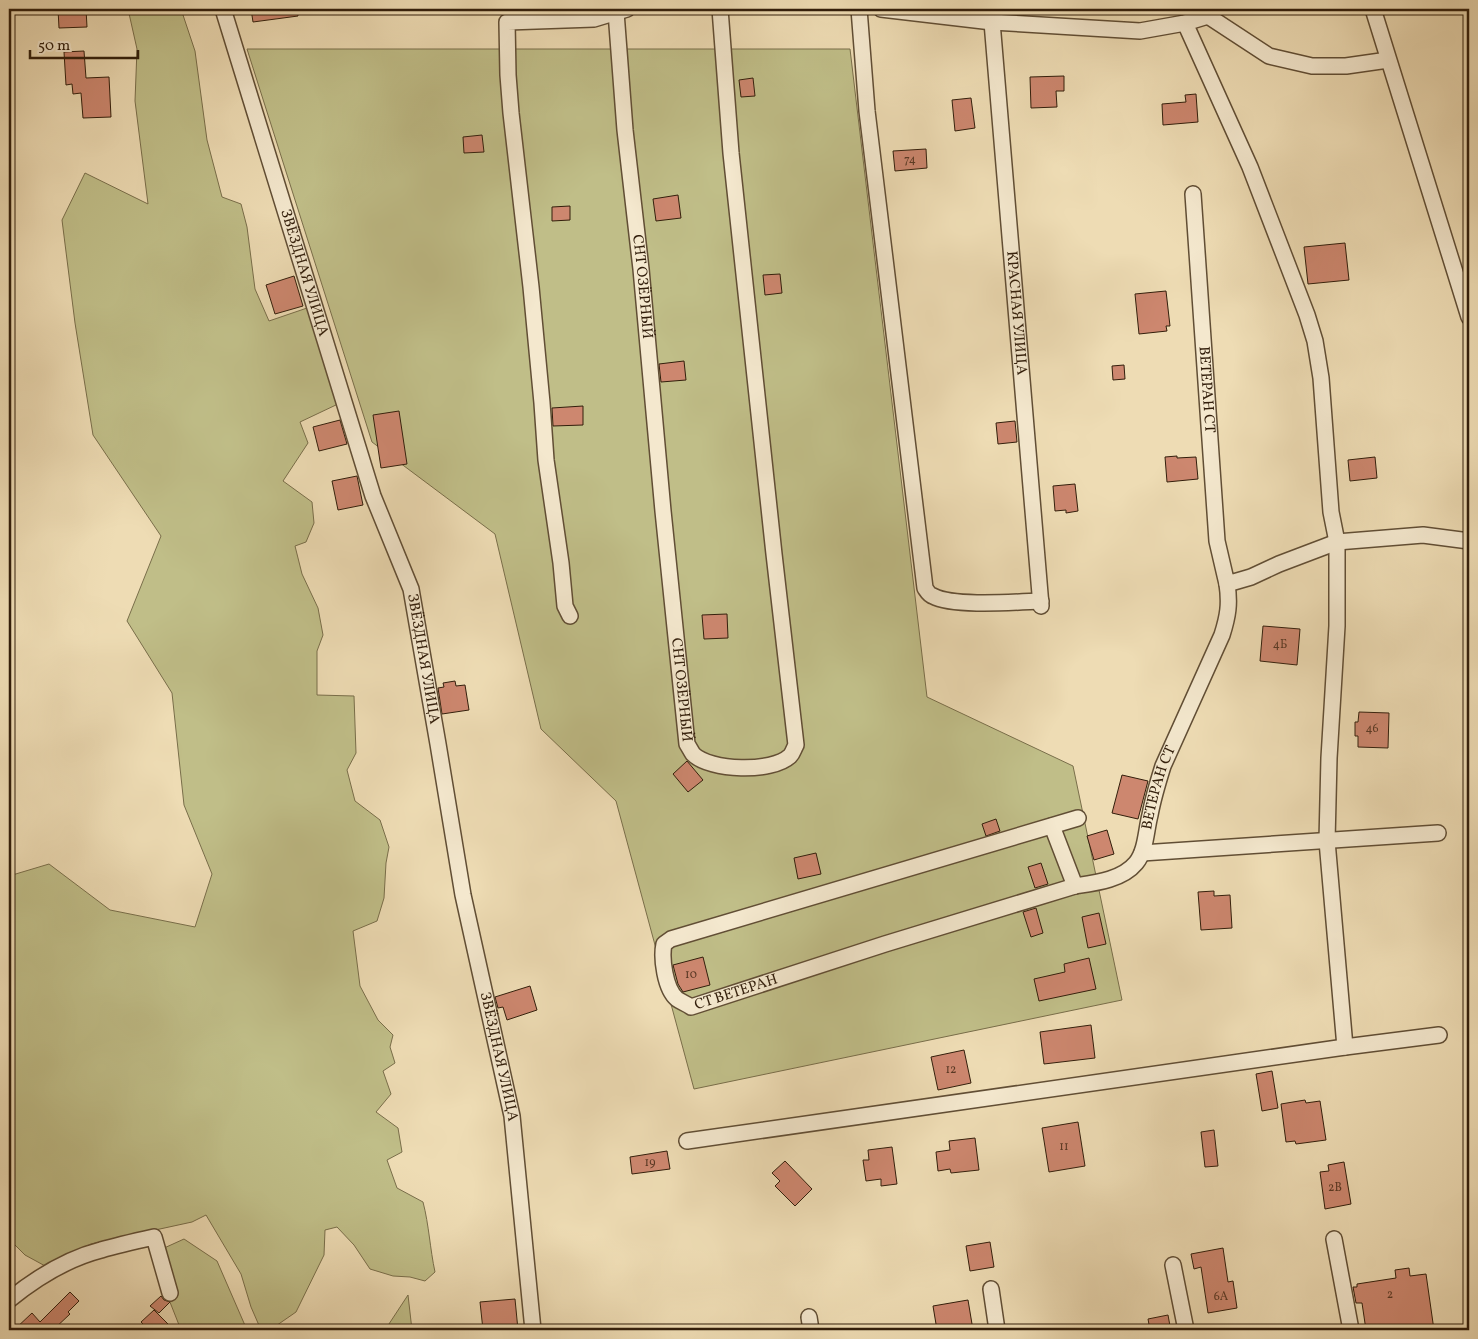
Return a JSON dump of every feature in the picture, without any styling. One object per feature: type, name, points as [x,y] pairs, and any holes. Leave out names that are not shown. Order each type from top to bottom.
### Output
[{"type":"street","name":"ЗВЁЗДНАЯ УЛИЦА","points":[[223,9],[373,496],[411,589],[462,895],[512,1116],[533,1330]]},
{"type":"street","name":"СНТ ОЗЁРНЫЙ","points":[[621,10],[625,130],[642,279],[687,744],[694,755],[710,762],[731,768],[755,768],[779,762],[791,755],[796,745],[734,182],[720,9]]},
{"type":"street","name":"КРАСНАЯ УЛИЦА","points":[[859,9],[867,111],[925,588],[930,596],[942,600],[1041,604],[992,22]]},
{"type":"street","points":[[882,9],[992,22],[1140,31],[1185,23],[1203,12],[1268,56],[1312,66],[1346,66],[1388,60]]},
{"type":"street","points":[[1373,9],[1469,317]]},
{"type":"street","points":[[570,616],[565,606],[562,563],[546,460],[532,296],[511,114],[506,22],[594,19],[621,10]]},
{"type":"street","points":[[1185,23],[1250,167],[1307,316],[1315,341],[1321,378],[1331,512],[1337,542],[1337,626],[1329,758],[1327,841],[1345,1047]]},
{"type":"street","name":"ВЕТЕРАН СТ","points":[[1142,853],[1157,783],[1222,635],[1228,615],[1230,599],[1217,541],[1192,194]]},
{"type":"street","points":[[1228,584],[1251,577],[1337,542],[1423,535],[1469,541]]},
{"type":"street","name":"СТ ВЕТЕРАН","points":[[1078,818],[671,939],[664,944],[662,954],[670,989],[676,998],[691,1007],[885,944],[1075,886],[1102,882],[1126,872],[1136,864],[1142,853]]},
{"type":"street","points":[[1052,826],[1075,886]]},
{"type":"street","points":[[1142,853],[1438,833]]},
{"type":"street","points":[[688,1141],[1439,1035]]},
{"type":"street","points":[[9,1300],[33,1281],[63,1264],[99,1250],[154,1237],[170,1292]]},
{"type":"street","points":[[1334,1239],[1351,1330]]},
{"type":"street","points":[[1173,1265],[1186,1330]]},
{"type":"street","points":[[991,1289],[997,1330]]},
{"type":"shaded area","points":[[128,9],[181,9],[195,51],[207,140],[222,197],[241,204],[247,227],[255,289],[269,321],[310,307],[338,404],[300,422],[308,443],[283,481],[312,502],[314,523],[306,542],[295,546],[302,574],[318,608],[323,635],[317,651],[317,695],[354,696],[356,753],[347,770],[355,801],[380,820],[389,847],[384,898],[377,921],[353,931],[360,986],[378,1020],[393,1035],[390,1047],[395,1063],[383,1071],[391,1094],[376,1112],[398,1128],[402,1152],[387,1160],[397,1188],[423,1202],[435,1272],[425,1281],[410,1277],[393,1276],[370,1269],[354,1245],[337,1227],[325,1230],[324,1255],[296,1312],[270,1330],[261,1330],[251,1307],[241,1274],[206,1215],[192,1222],[91,1244],[47,1267],[25,1255],[9,1239],[9,876],[49,864],[110,910],[195,927],[212,874],[184,805],[172,693],[127,621],[161,536],[93,435],[75,323],[62,220],[85,173],[148,204],[135,101],[137,49]]},
{"type":"shaded area","points":[[247,49],[850,49],[927,697],[1073,766],[1122,1000],[694,1089],[616,801],[541,729],[495,534],[372,442]]},
{"type":"shaded area","points":[[184,1239],[217,1261],[247,1330],[181,1330],[151,1254]]},
{"type":"shaded area","points":[[408,1295],[412,1330],[385,1330]]},
{"type":"building","points":[[58,9],[86,9],[87,27],[59,28]]},
{"type":"building","points":[[251,9],[297,9],[298,16],[253,22]]},
{"type":"building","points":[[84,51],[86,78],[109,77],[111,117],[83,118],[81,93],[73,94],[72,84],[66,85],[64,52]]},
{"type":"building","points":[[1064,76],[1064,91],[1056,91],[1057,107],[1031,108],[1030,77]]},
{"type":"building","points":[[753,78],[755,96],[741,97],[739,80]]},
{"type":"building","points":[[1196,94],[1198,122],[1163,125],[1162,104],[1186,102],[1185,95]]},
{"type":"building","points":[[971,98],[975,128],[955,131],[952,100]]},
{"type":"building","points":[[482,135],[484,152],[464,153],[463,137]]},
{"type":"building","points":[[926,149],[927,168],[895,171],[893,151]]},
{"type":"building","points":[[678,195],[681,218],[656,221],[653,199]]},
{"type":"building","points":[[570,206],[570,220],[552,221],[552,207]]},
{"type":"building","points":[[1345,243],[1349,280],[1308,284],[1304,247]]},
{"type":"building","points":[[780,274],[782,293],[765,295],[763,275]]},
{"type":"building","points":[[294,276],[303,306],[275,314],[266,285]]},
{"type":"building","points":[[1166,291],[1170,326],[1166,326],[1167,331],[1139,334],[1135,294]]},
{"type":"building","points":[[684,361],[686,380],[661,382],[659,364]]},
{"type":"building","points":[[1124,365],[1125,379],[1113,380],[1112,366]]},
{"type":"building","points":[[583,406],[583,425],[553,426],[552,408]]},
{"type":"building","points":[[399,411],[407,464],[381,468],[373,415]]},
{"type":"building","points":[[340,420],[347,444],[319,451],[313,427]]},
{"type":"building","points":[[1015,421],[1017,442],[998,444],[996,423]]},
{"type":"building","points":[[1177,456],[1177,458],[1196,457],[1198,479],[1167,482],[1165,457]]},
{"type":"building","points":[[1375,457],[1377,478],[1350,481],[1348,460]]},
{"type":"building","points":[[357,476],[363,505],[338,510],[332,481]]},
{"type":"building","points":[[1075,484],[1078,511],[1066,513],[1066,510],[1055,511],[1053,486]]},
{"type":"building","points":[[727,614],[728,638],[704,639],[702,615]]},
{"type":"building","points":[[1263,626],[1300,629],[1297,665],[1260,661]]},
{"type":"building","points":[[455,681],[456,686],[465,685],[469,710],[442,714],[438,688],[444,687],[443,683]]},
{"type":"building","points":[[1359,712],[1389,713],[1388,748],[1358,747],[1358,736],[1355,736],[1355,722],[1358,722]]},
{"type":"building","points":[[687,761],[703,780],[688,792],[673,774]]},
{"type":"building","points":[[1122,775],[1148,781],[1138,819],[1112,813]]},
{"type":"building","points":[[996,819],[1000,831],[986,836],[982,824]]},
{"type":"building","points":[[1107,830],[1114,854],[1094,860],[1087,836]]},
{"type":"building","points":[[816,853],[821,874],[798,879],[794,858]]},
{"type":"building","points":[[1041,863],[1048,884],[1035,888],[1028,867]]},
{"type":"building","points":[[1214,891],[1214,896],[1230,895],[1232,928],[1201,930],[1198,892]]},
{"type":"building","points":[[1036,908],[1043,933],[1031,937],[1023,912]]},
{"type":"building","points":[[1099,913],[1106,944],[1088,948],[1082,917]]},
{"type":"building","points":[[703,957],[710,985],[683,992],[678,984],[673,965]]},
{"type":"building","points":[[1089,958],[1096,989],[1039,1001],[1034,979],[1065,972],[1064,964]]},
{"type":"building","points":[[530,986],[537,1010],[507,1020],[503,1007],[498,1008],[495,997]]},
{"type":"building","points":[[1091,1025],[1095,1058],[1044,1064],[1040,1032]]},
{"type":"building","points":[[964,1050],[971,1083],[938,1090],[931,1057]]},
{"type":"building","points":[[1272,1071],[1278,1108],[1262,1111],[1256,1074]]},
{"type":"building","points":[[1305,1100],[1306,1103],[1320,1101],[1326,1140],[1296,1144],[1295,1141],[1286,1142],[1281,1104]]},
{"type":"building","points":[[1078,1122],[1085,1166],[1049,1172],[1042,1128]]},
{"type":"building","points":[[1214,1130],[1218,1166],[1205,1167],[1201,1132]]},
{"type":"building","points":[[975,1138],[979,1170],[951,1173],[950,1169],[938,1171],[936,1152],[950,1150],[949,1141]]},
{"type":"building","points":[[892,1147],[897,1184],[881,1186],[881,1179],[866,1181],[863,1160],[869,1160],[868,1150]]},
{"type":"building","points":[[667,1151],[670,1169],[632,1174],[630,1157]]},
{"type":"building","points":[[785,1161],[812,1189],[795,1206],[775,1186],[780,1181],[772,1173]]},
{"type":"building","points":[[1344,1162],[1351,1204],[1325,1209],[1320,1172],[1329,1171],[1328,1165]]},
{"type":"building","points":[[990,1242],[994,1267],[970,1271],[966,1246]]},
{"type":"building","points":[[1223,1248],[1228,1282],[1233,1281],[1237,1308],[1208,1313],[1201,1267],[1194,1269],[1191,1254]]},
{"type":"building","points":[[1409,1268],[1410,1276],[1426,1274],[1434,1330],[1366,1330],[1362,1303],[1356,1303],[1353,1287],[1357,1287],[1357,1284],[1396,1278],[1395,1270]]},
{"type":"building","points":[[70,1292],[79,1301],[68,1312],[70,1314],[53,1330],[14,1330],[32,1313],[40,1322]]},
{"type":"building","points":[[161,1296],[164,1300],[170,1302],[159,1313],[150,1306]]},
{"type":"building","points":[[515,1299],[518,1330],[483,1330],[480,1302]]},
{"type":"building","points":[[968,1300],[973,1330],[937,1330],[933,1306]]},
{"type":"building","points":[[154,1310],[174,1330],[149,1330],[141,1322]]},
{"type":"building","points":[[1168,1315],[1170,1326],[1150,1330],[1148,1319]]}]
